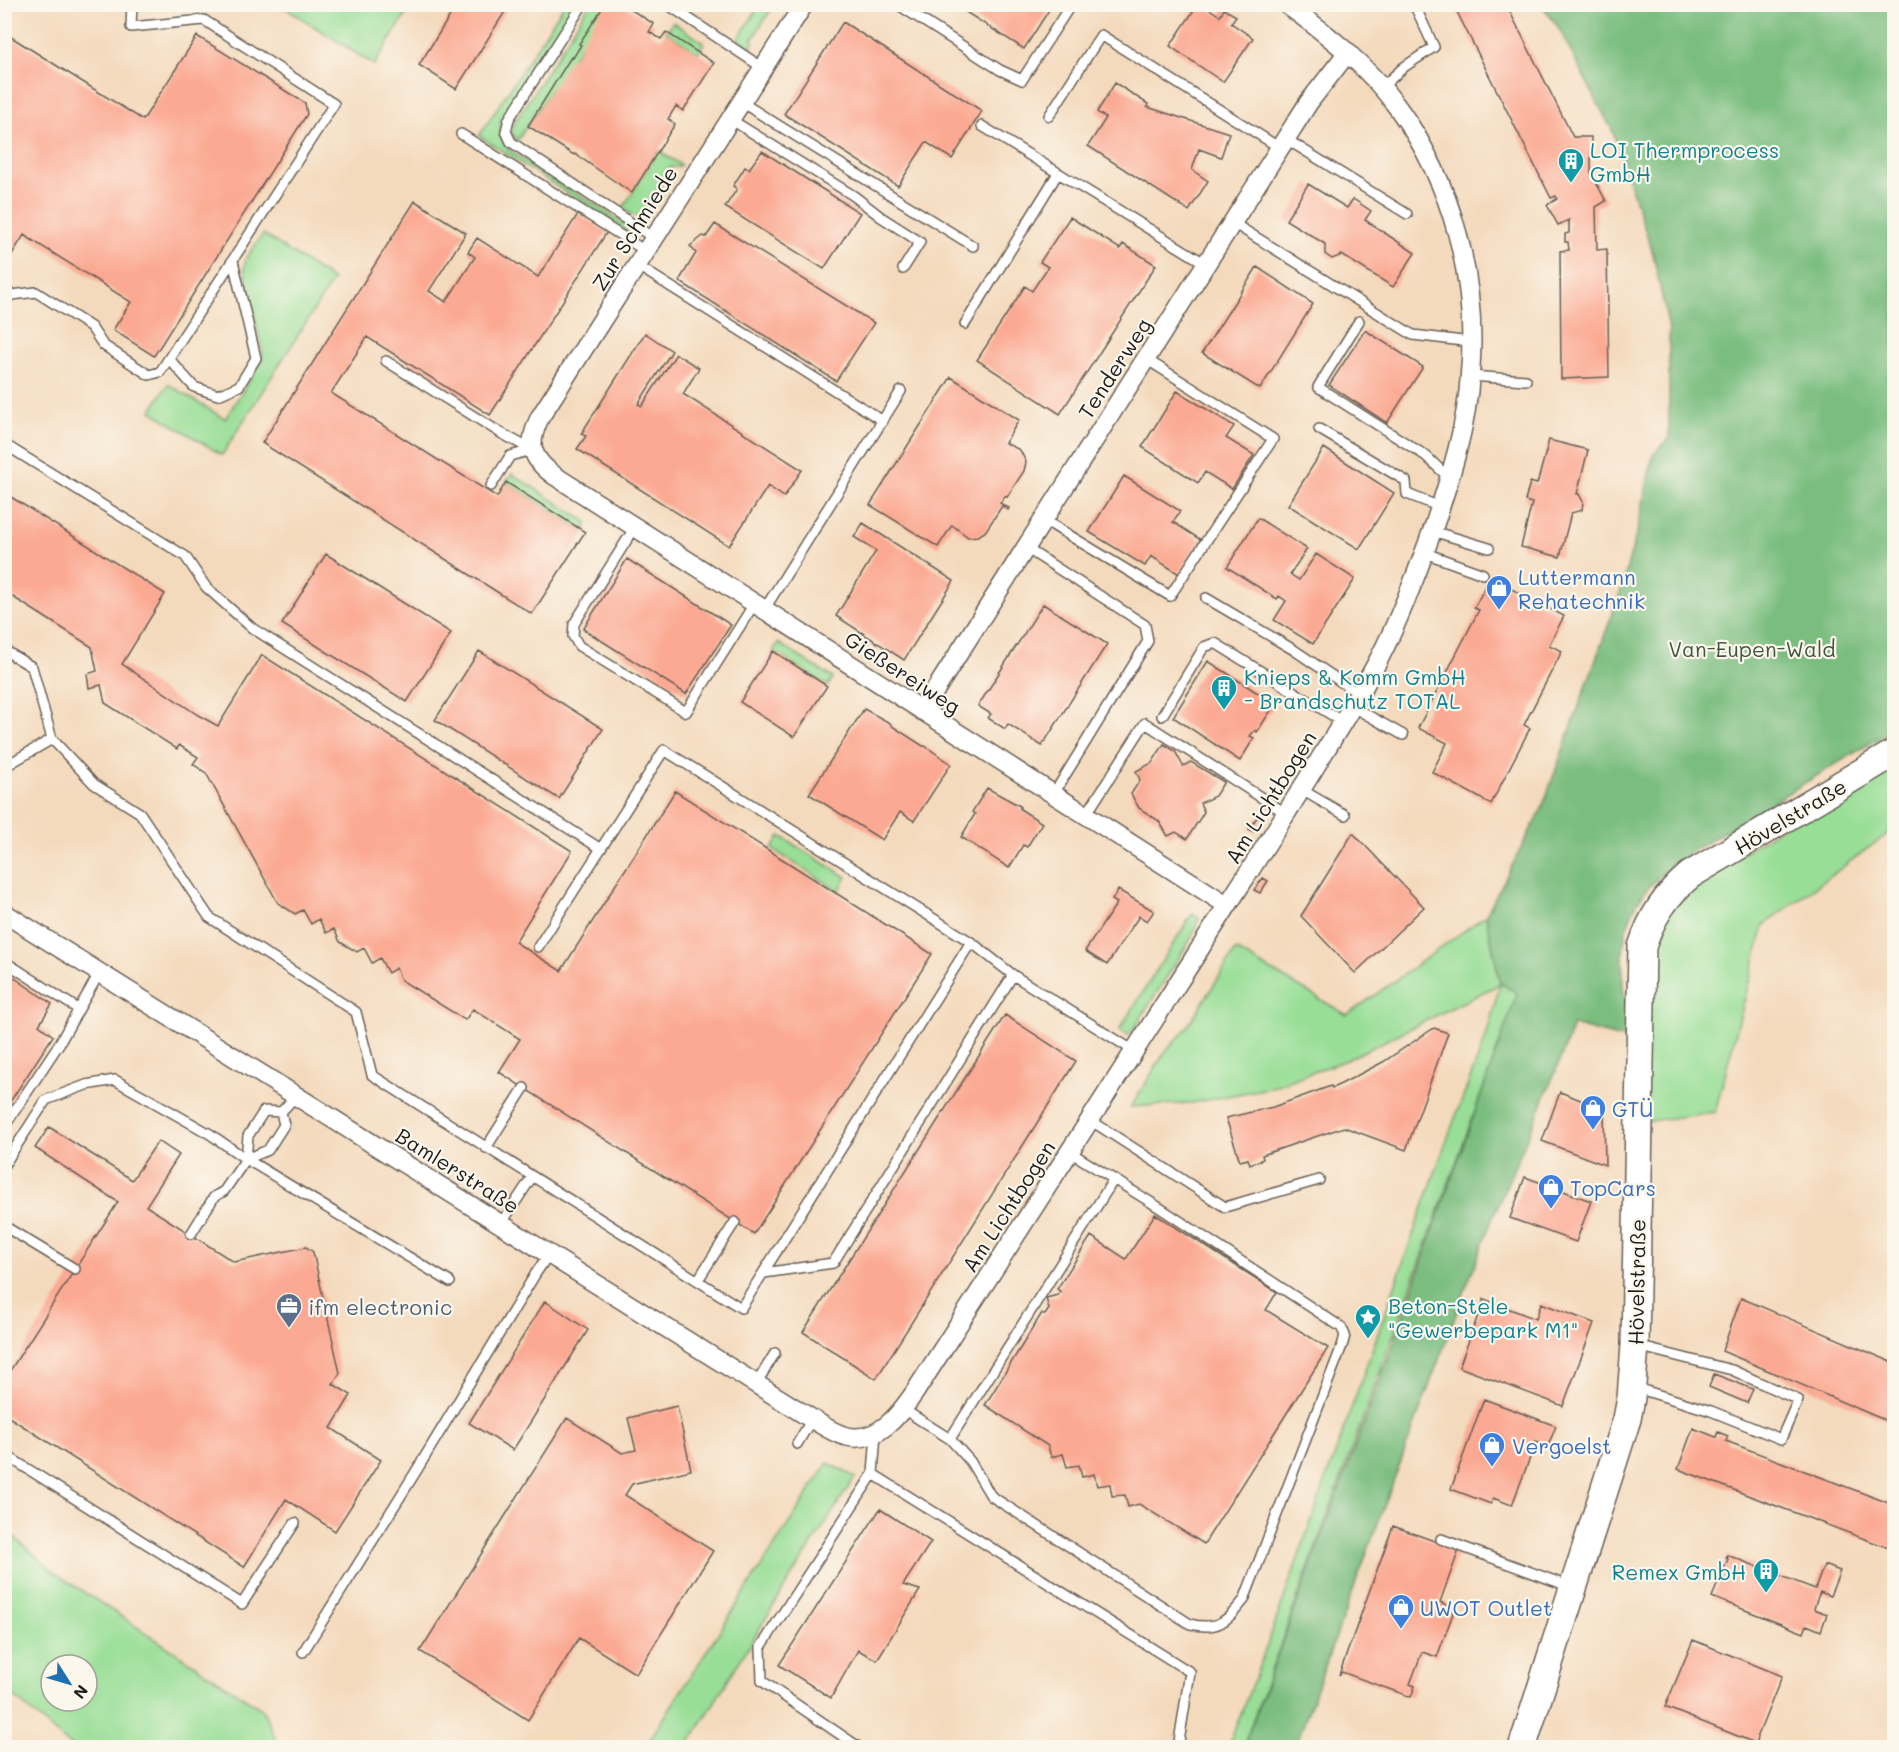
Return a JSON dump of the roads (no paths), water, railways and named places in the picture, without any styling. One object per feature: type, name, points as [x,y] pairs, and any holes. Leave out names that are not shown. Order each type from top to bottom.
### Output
[{"type":"main road","name":"Hövelstraße","points":[[1522,1748],[1627,1419],[1632,1386],[1635,1345],[1642,947],[1653,918],[1666,897],[1690,875],[1894,753]]},
{"type":"street","name":"Zur Schmiede","points":[[532,450],[533,436],[540,417],[804,4]]},
{"type":"street","name":"Am Lichtbogen","points":[[898,1415],[1070,1152],[1287,814],[1352,708],[1380,657],[1425,553],[1459,443],[1470,376],[1471,315],[1463,258],[1451,211],[1420,143],[1397,107],[1348,52],[1286,4]]},
{"type":"street","name":"Tenderweg","points":[[922,711],[1309,102],[1348,52]]},
{"type":"street","name":"Gießereiweg","points":[[532,450],[536,458],[555,476],[1227,905]]},
{"type":"street","name":"Bamlerstraße","points":[[4,913],[812,1419],[844,1436],[863,1437],[876,1433],[898,1415]]},
{"type":"lane","points":[[4,296],[36,292],[91,327],[103,345],[149,375],[160,372],[170,360],[334,104],[204,20],[131,27],[132,4]]},
{"type":"lane","points":[[583,4],[508,119],[506,131],[511,142],[647,252]]},
{"type":"lane","points":[[667,4],[763,68]]},
{"type":"lane","points":[[897,4],[1000,70],[1022,80],[1068,9],[1061,4]]},
{"type":"lane","points":[[1381,88],[1404,67],[1434,47],[1414,4]]},
{"type":"lane","points":[[1049,116],[1101,35],[1283,144],[1407,214]]},
{"type":"lane","points":[[741,102],[974,246]]},
{"type":"lane","points":[[730,118],[854,196],[920,242],[903,270]]},
{"type":"lane","points":[[982,126],[1206,264]]},
{"type":"lane","points":[[461,134],[647,252],[883,421]]},
{"type":"lane","points":[[965,324],[1058,173]]},
{"type":"lane","points":[[1233,223],[1413,335],[1471,342]]},
{"type":"lane","points":[[170,360],[194,387],[218,395],[239,386],[256,358],[233,261]]},
{"type":"lane","points":[[1359,321],[1318,387],[1426,456],[1449,478]]},
{"type":"lane","points":[[1044,520],[1170,596],[1273,439],[1146,359]]},
{"type":"lane","points":[[386,361],[499,432],[532,450]]},
{"type":"lane","points":[[1470,376],[1526,380]]},
{"type":"lane","points":[[635,527],[574,624],[573,636],[579,646],[686,712],[759,607],[902,391]]},
{"type":"lane","points":[[1319,429],[1406,481],[1407,494],[1440,507]]},
{"type":"lane","points":[[4,444],[185,556],[206,587],[252,628],[601,849]]},
{"type":"lane","points":[[491,486],[510,456],[532,450]]},
{"type":"lane","points":[[1432,531],[1490,548]]},
{"type":"lane","points":[[1026,548],[1145,625],[1148,641],[1053,795]]},
{"type":"lane","points":[[1425,553],[1483,574]]},
{"type":"lane","points":[[1206,597],[1294,650],[1352,708]]},
{"type":"lane","points":[[1162,716],[1204,647],[1215,643],[1352,708],[1403,735]]},
{"type":"lane","points":[[4,650],[32,667],[52,739],[94,784],[141,813],[209,917],[356,1012],[372,1075],[741,1308],[971,942]]},
{"type":"lane","points":[[1086,815],[1145,723],[1287,814]]},
{"type":"lane","points":[[4,767],[52,739]]},
{"type":"lane","points":[[538,947],[664,750],[971,942],[1013,975],[1134,1051]]},
{"type":"lane","points":[[1302,790],[1344,815]]},
{"type":"lane","points":[[4,961],[78,1009]]},
{"type":"lane","points":[[4,1127],[59,1044],[100,972]]},
{"type":"lane","points":[[764,1273],[833,1263],[1013,975]]},
{"type":"lane","points":[[4,1165],[46,1100],[86,1085],[115,1080],[210,1134],[246,1159],[450,1282]]},
{"type":"lane","points":[[486,1148],[524,1088]]},
{"type":"lane","points":[[281,1112],[296,1096]]},
{"type":"lane","points":[[190,1234],[214,1197],[224,1191],[246,1159],[248,1136],[264,1111],[281,1112]]},
{"type":"lane","points":[[246,1159],[268,1150],[285,1125],[281,1112]]},
{"type":"lane","points":[[1090,1120],[1225,1208],[1319,1180]]},
{"type":"lane","points":[[898,1415],[950,1439],[970,1461],[991,1496],[1190,1624],[1203,1627],[1215,1626],[1234,1614],[1244,1600],[1345,1335],[1341,1327],[1070,1152]]},
{"type":"lane","points":[[501,1224],[532,1177]]},
{"type":"lane","points":[[950,1439],[1114,1179]]},
{"type":"lane","points":[[698,1281],[735,1222]]},
{"type":"lane","points":[[4,1226],[75,1269]]},
{"type":"lane","points":[[303,1652],[416,1473],[549,1254]]},
{"type":"lane","points":[[1632,1386],[1711,1411],[1782,1440],[1798,1400],[1732,1370],[1635,1345]]},
{"type":"lane","points":[[756,1384],[775,1353]]},
{"type":"lane","points":[[797,1444],[812,1419]]},
{"type":"lane","points":[[860,1748],[762,1681],[761,1647],[873,1474],[876,1433]]},
{"type":"lane","points":[[4,1454],[242,1604],[295,1523]]},
{"type":"lane","points":[[873,1474],[1190,1672],[1178,1748]]},
{"type":"lane","points":[[1441,1539],[1573,1588]]},
{"type":"place","name":"LOI Thermprocess GmbH","points":[[1571,184]]},
{"type":"place","name":"Luttermann Rehatechnik","points":[[1499,611]]},
{"type":"place","name":"Knieps & Komm GmbH - Brandschutz TOTAL","points":[[1224,711]]},
{"type":"place","name":"GTÜ","points":[[1593,1131]]},
{"type":"place","name":"TopCars","points":[[1551,1210]]},
{"type":"place","name":"ifm electronic","points":[[289,1329]]},
{"type":"place","name":"Beton-Stele \"Gewerbepark M1\"","points":[[1368,1340]]},
{"type":"place","name":"Vergoelst","points":[[1492,1468]]},
{"type":"place","name":"Remex GmbH","points":[[1766,1594]]},
{"type":"place","name":"UWOT Outlet","points":[[1401,1630]]},
{"type":"park label","name":"Van-Eupen-Wald","points":[[1752,648]]}]
